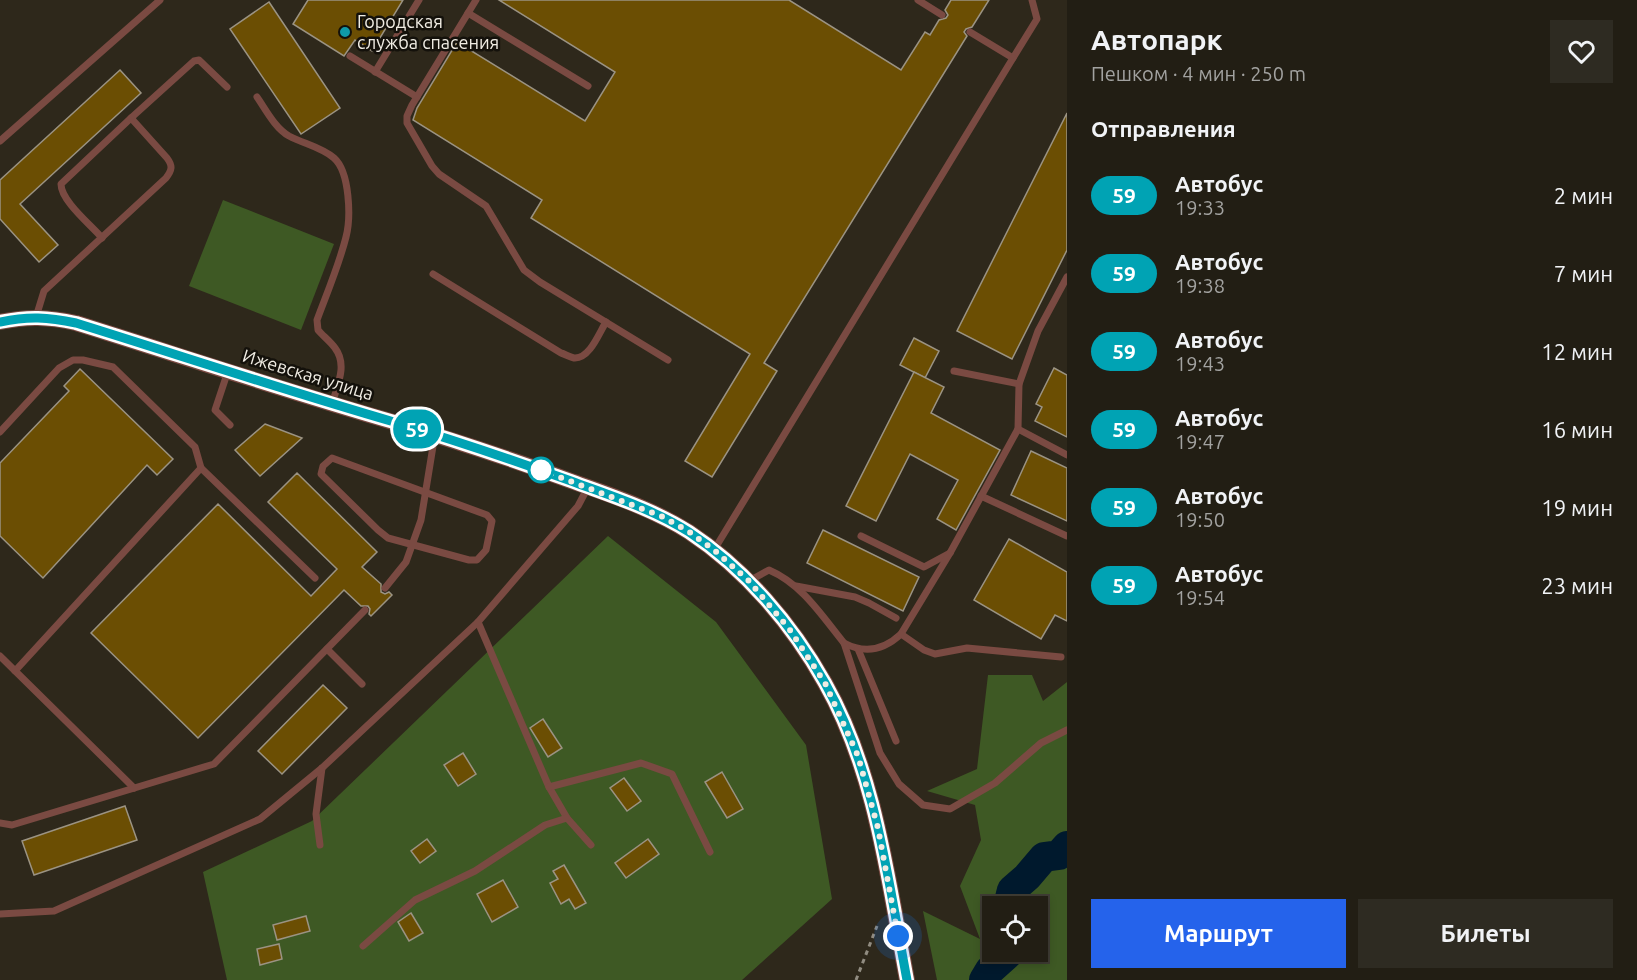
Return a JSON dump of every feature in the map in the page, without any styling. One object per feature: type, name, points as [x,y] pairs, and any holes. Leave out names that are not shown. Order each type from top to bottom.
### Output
[{"type":"street","name":"Ижевская улица","points":[[0,322],[48,317],[76,323],[495,453],[661,516],[714,550],[749,581],[790,630],[825,683],[858,756],[878,828],[907,980]]},
{"type":"lane","points":[[0,141],[160,0]]},
{"type":"lane","points":[[375,72],[419,0]]},
{"type":"lane","points":[[476,0],[417,97],[407,116],[407,123],[439,174],[486,206],[524,270],[668,360]]},
{"type":"lane","points":[[918,0],[942,15]]},
{"type":"lane","points":[[714,550],[1037,19],[1032,0]]},
{"type":"lane","points":[[468,13],[588,86]]},
{"type":"lane","points":[[970,32],[1013,58]]},
{"type":"lane","points":[[350,56],[417,97]]},
{"type":"lane","points":[[102,238],[67,200],[61,191],[61,184],[194,61],[199,60],[207,66],[227,87]]},
{"type":"lane","points":[[257,97],[274,121],[288,135],[323,150],[337,160],[346,180],[348,212],[346,236],[317,320],[318,330],[334,346],[339,355],[342,369],[332,404]]},
{"type":"lane","points":[[36,317],[44,291],[171,172],[171,164],[167,158],[131,118]]},
{"type":"lane","points":[[433,274],[561,353],[574,358],[583,356],[591,347],[606,322]]},
{"type":"lane","points":[[844,643],[858,649],[875,649],[894,640],[901,633],[950,553],[1018,429],[1019,384],[1038,331],[1067,276]]},
{"type":"lane","points":[[0,432],[59,368],[73,360],[113,367],[195,447],[201,468],[315,578]]},
{"type":"lane","points":[[228,371],[215,410],[230,425]]},
{"type":"lane","points":[[954,371],[1019,384]]},
{"type":"lane","points":[[1018,429],[1067,455]]},
{"type":"lane","points":[[385,588],[406,562],[421,520],[435,434]]},
{"type":"lane","points":[[332,458],[339,459],[487,515],[492,521],[486,549],[477,560],[412,545],[388,538],[378,530],[324,478],[321,469],[332,458]]},
{"type":"lane","points":[[15,671],[201,468]]},
{"type":"lane","points":[[0,914],[54,911],[260,819],[322,768],[478,622],[578,506],[588,487]]},
{"type":"lane","points":[[981,496],[1067,536]]},
{"type":"lane","points":[[861,536],[924,567],[950,553]]},
{"type":"lane","points":[[749,581],[769,570],[780,575],[796,586],[844,643],[880,753],[899,784],[923,805],[950,809],[995,783],[1041,743],[1067,730]]},
{"type":"lane","points":[[796,586],[855,597],[896,618]]},
{"type":"lane","points":[[0,823],[12,825],[214,764],[365,610]]},
{"type":"lane","points":[[478,622],[549,787],[567,818],[591,845]]},
{"type":"lane","points":[[901,633],[924,650],[935,654],[967,648],[1060,657]]},
{"type":"lane","points":[[327,649],[362,684]]},
{"type":"lane","points":[[858,649],[896,741]]},
{"type":"lane","points":[[0,656],[134,788]]},
{"type":"lane","points":[[549,787],[641,763],[672,774],[710,852]]},
{"type":"lane","points":[[320,844],[316,814],[322,768]]},
{"type":"lane","points":[[363,946],[415,900],[475,871],[545,825],[567,818]]},
{"type":"path","points":[[856,980],[877,926]]},
{"type":"green space","points":[[223,200],[334,244],[301,330],[189,286]]},
{"type":"green space","points":[[608,536],[716,622],[806,745],[832,899],[742,980],[227,980],[203,872],[312,821]]},
{"type":"green space","points":[[988,675],[1032,675],[1043,701],[1067,682],[1067,980],[937,980],[923,911],[980,939],[960,886],[981,840],[975,805],[927,791],[977,769]]},
{"type":"building","name":"Городская служба спасения","points":[[308,0],[403,0],[372,51],[355,40],[344,56],[293,24]]},
{"type":"building","points":[[499,0],[789,0],[901,70],[925,32],[930,35],[939,20],[946,18],[948,15],[945,10],[951,0],[989,0],[972,27],[964,32],[967,36],[764,363],[777,371],[712,477],[685,461],[750,354],[531,218],[542,200],[413,120],[417,108],[457,42],[585,121],[615,72]]},
{"type":"building","points":[[269,2],[340,108],[301,134],[230,29]]},
{"type":"building","points":[[120,70],[141,93],[20,204],[58,245],[39,262],[0,219],[0,180]]},
{"type":"building","points":[[1067,113],[1067,250],[1012,359],[957,331]]},
{"type":"building","points":[[914,338],[939,351],[925,378],[900,365]]},
{"type":"building","points":[[1054,368],[1067,375],[1067,437],[1035,421],[1042,407],[1036,404]]},
{"type":"building","points":[[80,369],[173,459],[157,475],[147,465],[43,578],[0,536],[0,463],[69,391],[64,386]]},
{"type":"building","points":[[914,372],[944,387],[931,413],[1000,450],[956,530],[937,519],[958,480],[910,454],[876,521],[846,506]]},
{"type":"building","points":[[265,424],[302,438],[260,476],[235,450]]},
{"type":"building","points":[[1031,451],[1067,468],[1067,521],[1011,495]]},
{"type":"building","points":[[297,473],[377,552],[362,567],[381,584],[381,592],[385,594],[389,592],[392,595],[371,616],[368,606],[361,606],[344,590],[198,738],[91,633],[218,504],[311,596],[337,569],[268,502]]},
{"type":"building","points":[[823,530],[919,577],[903,611],[807,563]]},
{"type":"building","points":[[1009,539],[1067,572],[1067,621],[1055,615],[1041,639],[974,600]]},
{"type":"building","points":[[323,685],[347,708],[282,774],[258,751]]},
{"type":"building","points":[[543,719],[562,748],[548,757],[530,728]]},
{"type":"building","points":[[463,753],[476,774],[458,786],[444,765]]},
{"type":"building","points":[[722,772],[743,809],[727,818],[705,782]]},
{"type":"building","points":[[624,778],[641,801],[627,811],[610,788]]},
{"type":"building","points":[[125,806],[137,840],[34,875],[22,841]]},
{"type":"building","points":[[427,839],[436,851],[420,863],[411,851]]},
{"type":"building","points":[[648,839],[659,854],[626,878],[615,863]]},
{"type":"building","points":[[564,865],[586,903],[575,909],[569,899],[561,904],[550,883],[558,879],[553,871]]},
{"type":"building","points":[[503,880],[518,907],[492,922],[477,894]]},
{"type":"building","points":[[411,913],[423,933],[409,941],[398,922]]},
{"type":"building","points":[[306,916],[310,931],[277,940],[273,925]]},
{"type":"building","points":[[279,944],[282,959],[260,965],[257,949]]},
{"type":"waterway","points":[[1010,896],[1012,890],[1044,857],[1059,855],[1067,846]]},
{"type":"waterway","points":[[984,980],[999,962]]},
{"type":"bus line","name":"59","points":[[0,322],[20,318],[48,317],[76,323],[495,453],[661,516],[688,531],[749,581],[790,630],[825,683],[858,756],[878,828],[907,980]]},
{"type":"place","name":"Городская служба спасения","points":[[345,32]]},
{"type":"route","points":[[541,470],[661,516],[688,531],[749,581],[790,630],[825,683],[858,756],[878,828],[898,936]]}]
